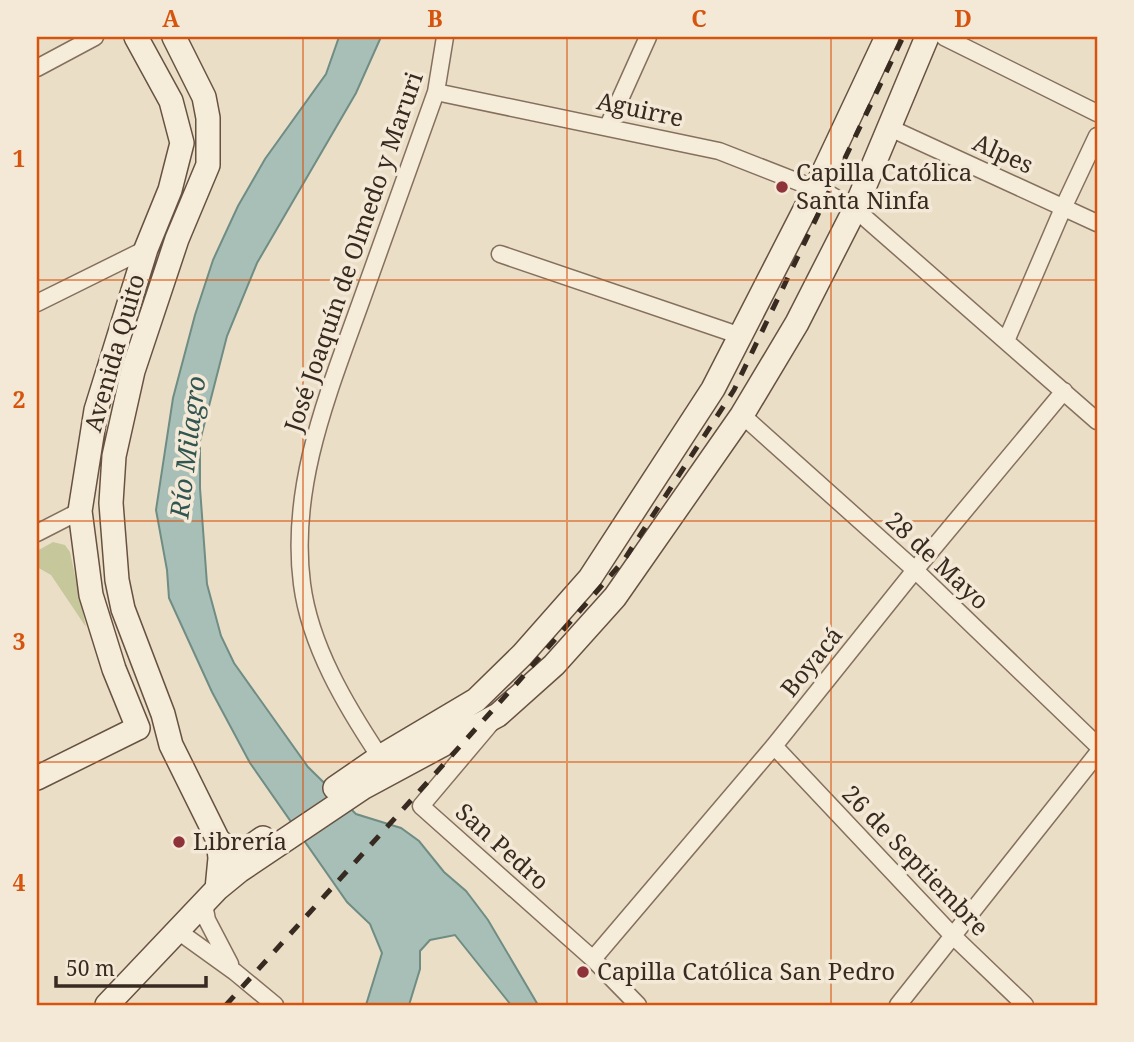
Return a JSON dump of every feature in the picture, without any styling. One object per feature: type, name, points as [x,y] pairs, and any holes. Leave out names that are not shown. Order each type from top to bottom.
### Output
[{"type":"main road","name":"Avenida Quito","points":[[136,37],[170,101],[181,143],[170,190],[146,249],[96,410],[80,511],[91,595],[114,669],[138,728]]},
{"type":"main road","name":"Avenida Quito","points":[[174,37],[204,97],[208,118],[208,165],[173,250],[133,370],[114,456],[111,503],[117,580],[123,609],[163,714],[171,745],[218,840],[220,858],[211,896]]},
{"type":"main road","points":[[359,780],[380,757],[476,700],[522,655],[590,578],[713,389],[822,191],[887,37]]},
{"type":"main road","points":[[107,1005],[250,853],[359,780],[498,715],[554,666],[615,597],[742,415],[797,323],[855,209],[927,37]]},
{"type":"main road","points":[[37,778],[138,728],[154,732],[171,745]]},
{"type":"main road","points":[[218,840],[235,854],[250,853]]},
{"type":"street","points":[[37,68],[95,37]]},
{"type":"street","name":"José Joaquín de Olmedo y Maruri","points":[[380,757],[349,708],[327,664],[309,616],[302,585],[300,517],[318,420],[436,92],[445,37]]},
{"type":"street","points":[[608,126],[648,37]]},
{"type":"street","points":[[944,37],[1097,113]]},
{"type":"street","name":"Aguirre","points":[[436,92],[719,151],[822,191],[855,209],[1097,421]]},
{"type":"street","name":"Alpes","points":[[890,128],[1097,223]]},
{"type":"street","points":[[1006,341],[1097,136]]},
{"type":"street","points":[[37,303],[146,249]]},
{"type":"street","points":[[500,254],[740,336]]},
{"type":"street","name":"Boyacá","points":[[593,959],[774,746],[1063,390]]},
{"type":"street","name":"28 de Mayo","points":[[742,415],[915,570],[1097,745]]},
{"type":"street","points":[[38,528],[80,511]]},
{"type":"street","name":"San Pedro","points":[[498,715],[421,806],[593,959],[638,1005]]},
{"type":"street","name":"26 de Septiembre","points":[[774,746],[953,936],[1025,1005]]},
{"type":"street","points":[[898,1005],[1097,754]]},
{"type":"street","points":[[211,896],[206,920],[235,972]]},
{"type":"street","points":[[178,931],[275,1005]]},
{"type":"green space","points":[[53,542],[65,545],[70,552],[86,627],[51,575],[37,567],[37,551]]},
{"type":"water","name":"Río Milagro","points":[[339,37],[381,37],[356,93],[257,263],[227,336],[200,441],[200,488],[207,584],[221,636],[234,663],[308,767],[356,814],[401,828],[419,841],[444,872],[466,891],[488,920],[538,1005],[511,1005],[455,935],[430,940],[420,951],[420,969],[409,1005],[366,1005],[382,953],[370,924],[347,902],[250,763],[212,692],[169,598],[167,570],[156,510],[173,398],[195,315],[213,260],[238,206],[265,159],[326,74]]},
{"type":"railway","points":[[226,1005],[518,682],[624,560],[734,390],[903,37]]},
{"type":"place","name":"Capilla Católica Santa Ninfa","points":[[782,187]]},
{"type":"place","name":"Librería","points":[[179,842]]},
{"type":"place","name":"Capilla Católica San Pedro","points":[[583,972]]}]
